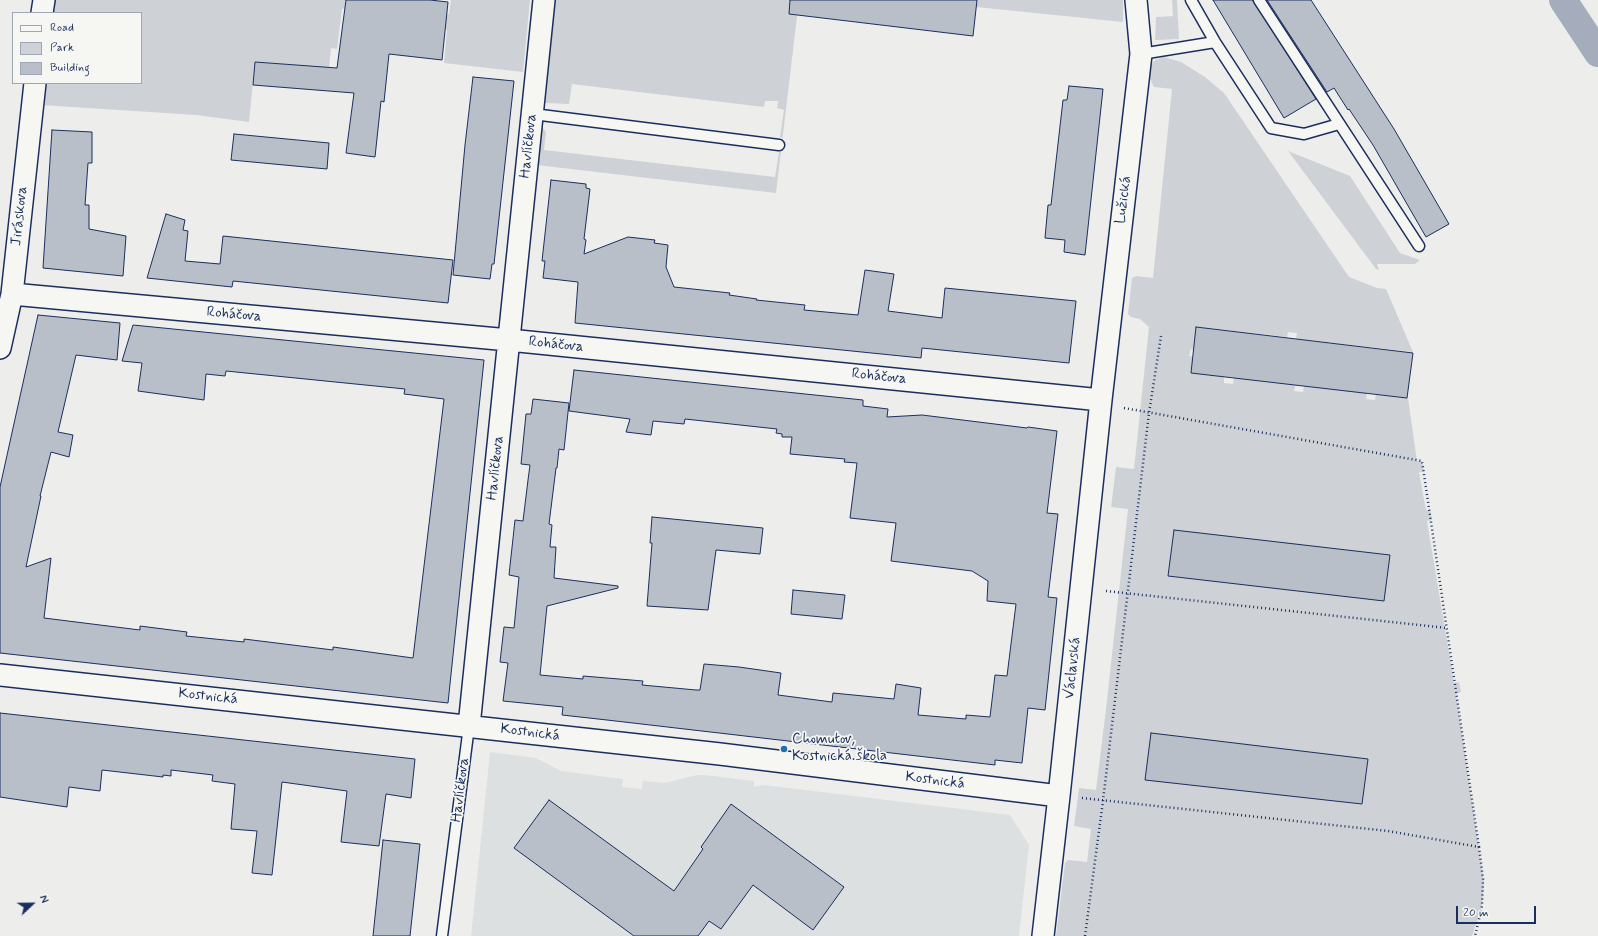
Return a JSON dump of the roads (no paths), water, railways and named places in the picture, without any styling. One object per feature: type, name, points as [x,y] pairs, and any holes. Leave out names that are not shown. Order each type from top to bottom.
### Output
[{"type":"street","points":[[42,12],[44,0]]},
{"type":"street","name":"Havlíčkova","points":[[469,726],[544,0]]},
{"type":"street","name":"Lužická","points":[[1100,402],[1141,54],[1136,0]]},
{"type":"street","name":"Jiráskova","points":[[0,348],[12,294],[34,84]]},
{"type":"street","name":"Roháčova","points":[[12,294],[509,340],[1100,402]]},
{"type":"street","name":"Václavská","points":[[1043,936],[1100,402]]},
{"type":"street","name":"Kostnická","points":[[0,675],[769,760],[1059,796]]},
{"type":"lane","points":[[1191,0],[1215,42],[1272,128],[1304,134],[1339,124]]},
{"type":"lane","points":[[1259,0],[1419,246]]},
{"type":"lane","points":[[1141,54],[1215,42]]},
{"type":"lane","points":[[533,114],[779,145]]},
{"type":"lane","name":"Havlíčkova","points":[[442,936],[469,726]]},
{"type":"waterway","points":[[1563,0],[1598,53]]},
{"type":"place","name":"Chomutov, Kostnická škola","points":[[784,749]]}]
